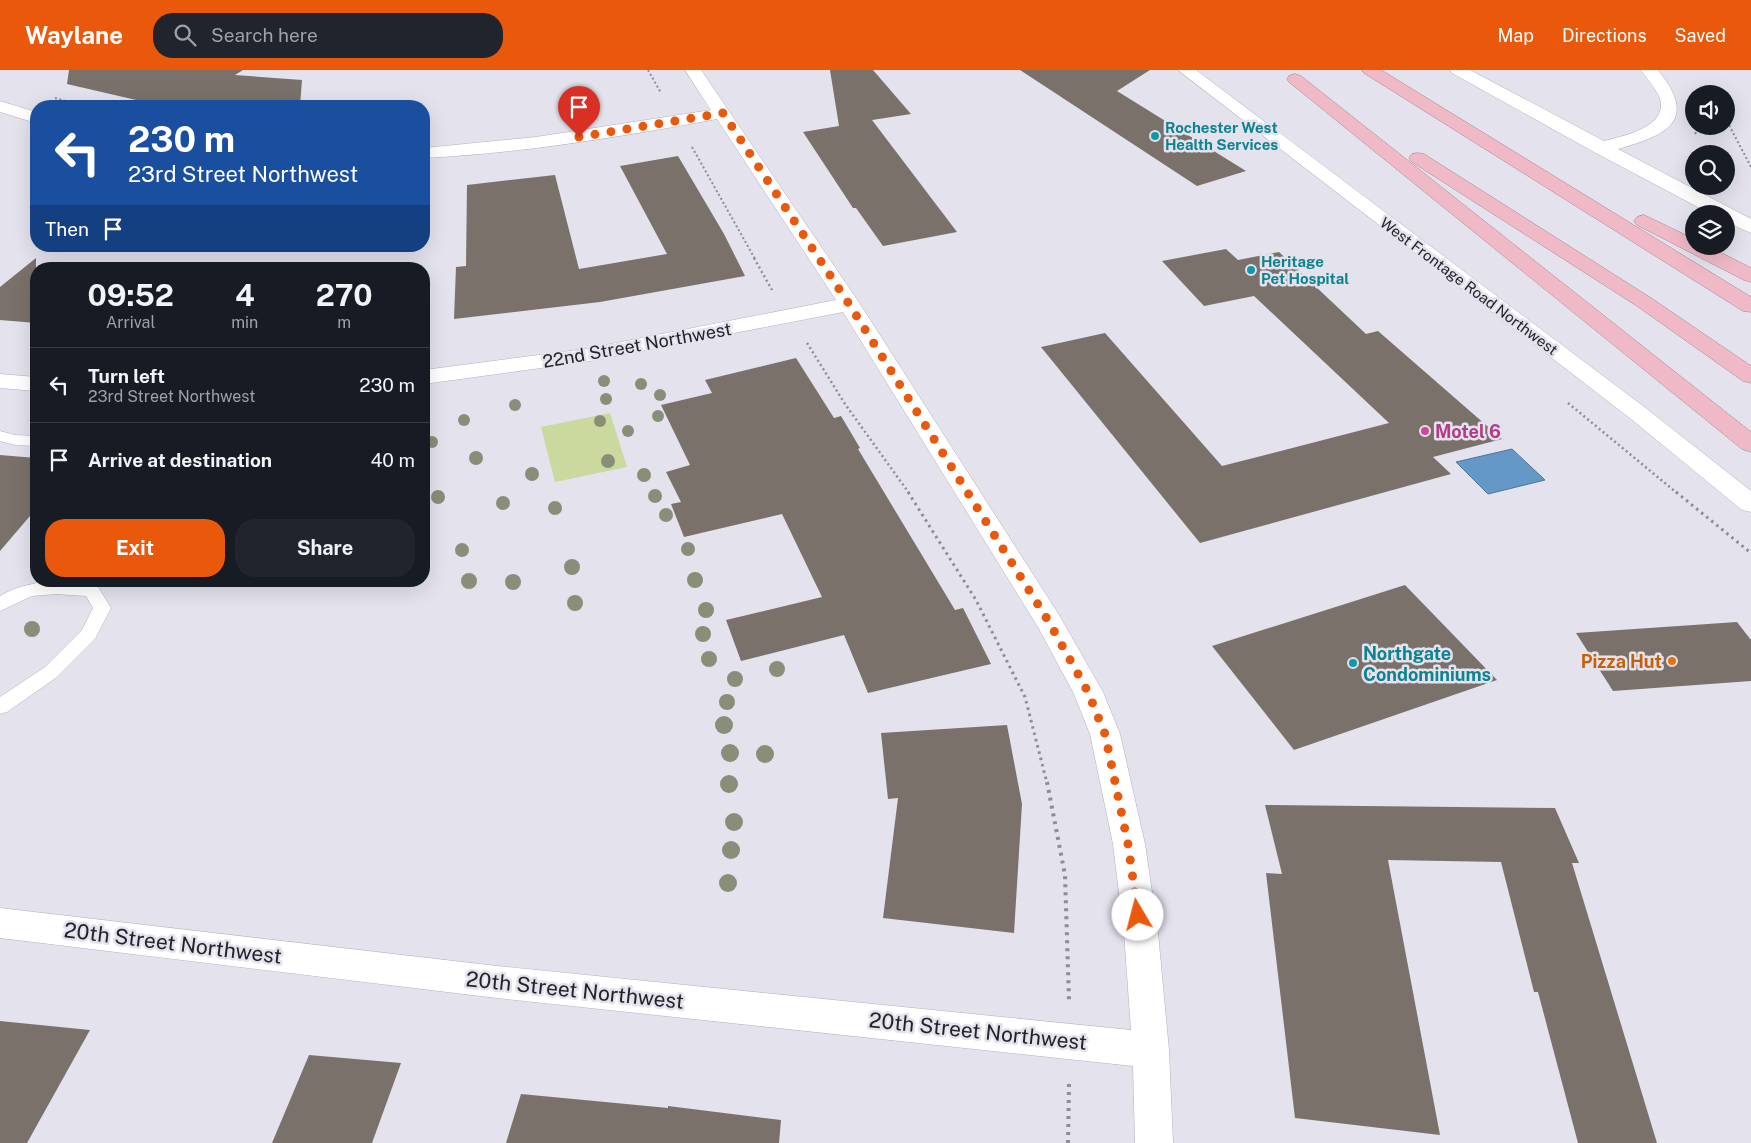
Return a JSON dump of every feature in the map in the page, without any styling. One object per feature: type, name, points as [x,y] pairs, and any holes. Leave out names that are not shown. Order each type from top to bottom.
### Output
[{"type":"highway","points":[[1370,70],[1751,306]]},
{"type":"highway","points":[[1289,74],[1644,302],[1751,376]]},
{"type":"highway","points":[[1289,74],[1751,444]]},
{"type":"highway","points":[[1453,122],[1751,276]]},
{"type":"street","points":[[693,70],[849,304],[1049,622],[1088,692],[1105,734],[1128,844],[1141,933],[1152,1050],[1154,1143]]},
{"type":"street","name":"West Frontage Road Northwest","points":[[1186,70],[1639,414],[1751,504]]},
{"type":"street","points":[[1458,70],[1709,205]]},
{"type":"street","points":[[1600,148],[1640,136],[1660,126],[1669,114],[1669,105],[1664,91],[1649,70]]},
{"type":"street","points":[[0,106],[30,116]]},
{"type":"street","points":[[430,153],[559,140],[723,113]]},
{"type":"street","points":[[1735,219],[1751,227]]},
{"type":"street","name":"22nd Street Northwest","points":[[430,376],[484,371],[638,347],[849,304]]},
{"type":"street","points":[[0,382],[30,384]]},
{"type":"street","name":"20th Street Northwest","points":[[0,923],[498,982],[1152,1050]]},
{"type":"lane","points":[[0,436],[15,440],[30,441]]},
{"type":"lane","points":[[0,605],[31,590],[64,587],[92,591],[102,608],[89,634],[52,672],[0,707]]},
{"type":"path","points":[[648,70],[664,98]]},
{"type":"path","points":[[1733,135],[1751,168]]},
{"type":"path","points":[[690,144],[774,295]]},
{"type":"path","points":[[804,338],[846,404],[914,500],[976,600],[1025,697],[1052,802],[1065,875],[1070,1041],[1068,1143]]},
{"type":"green space","points":[[610,413],[627,467],[555,482],[541,427]]},
{"type":"water","points":[[1512,449],[1545,480],[1488,494],[1456,462]]},
{"type":"building","points":[[69,70],[243,70],[235,75],[302,80],[300,100],[136,100],[67,84]]},
{"type":"building","points":[[830,70],[873,70],[911,114],[872,120],[957,232],[883,246],[856,208],[853,208],[803,132],[839,126]]},
{"type":"building","name":"Rochester West Health Services","points":[[1020,70],[1150,70],[1117,91],[1246,171],[1197,186]]},
{"type":"building","points":[[678,156],[724,234],[745,276],[600,302],[454,319],[456,267],[466,266],[467,185],[555,175],[579,269],[667,254],[620,166]]},
{"type":"building","name":"Motel 6","points":[[1226,249],[1238,260],[1279,252],[1366,334],[1378,331],[1502,439],[1433,457],[1451,474],[1200,543],[1041,347],[1105,333],[1222,466],[1389,423],[1254,296],[1204,306],[1162,261]]},
{"type":"building","points":[[30,263],[30,322],[0,320],[0,287]]},
{"type":"building","points":[[796,358],[834,418],[841,416],[860,448],[858,449],[955,610],[963,608],[991,664],[868,693],[844,635],[741,661],[726,620],[822,597],[782,514],[684,537],[671,504],[681,502],[666,472],[690,465],[661,405],[712,393],[705,380]]},
{"type":"building","points":[[0,455],[30,458],[30,516],[0,551]]},
{"type":"building","name":"Northgate Condominiums","points":[[1405,585],[1497,680],[1294,750],[1212,646]]},
{"type":"building","name":"Pizza Hut","points":[[1737,622],[1751,640],[1751,681],[1613,691],[1576,633]]},
{"type":"building","points":[[1007,725],[1022,804],[1014,933],[883,918],[898,798],[888,799],[881,733]]},
{"type":"building","points":[[1265,805],[1555,808],[1579,863],[1572,863],[1657,1143],[1578,1143],[1538,992],[1534,992],[1501,862],[1388,860],[1440,1135],[1295,1118],[1266,873],[1282,874]]},
{"type":"building","points":[[0,1021],[90,1030],[27,1143],[0,1143]]},
{"type":"building","points":[[309,1055],[401,1063],[372,1143],[272,1143]]},
{"type":"building","points":[[521,1094],[668,1108],[668,1106],[781,1120],[779,1143],[506,1143]]},
{"type":"place","name":"Rochester West Health Services","points":[[1155,136]]},
{"type":"place","name":"Heritage Pet Hospital","points":[[1251,270]]},
{"type":"place","name":"Motel 6","points":[[1425,431]]},
{"type":"place","name":"Pizza Hut","points":[[1672,661]]},
{"type":"place","name":"Northgate Condominiums","points":[[1353,663]]},
{"type":"route","points":[[579,137],[723,113],[849,304],[1049,622],[1088,692],[1105,734],[1116,783],[1128,844],[1138,915]]}]
